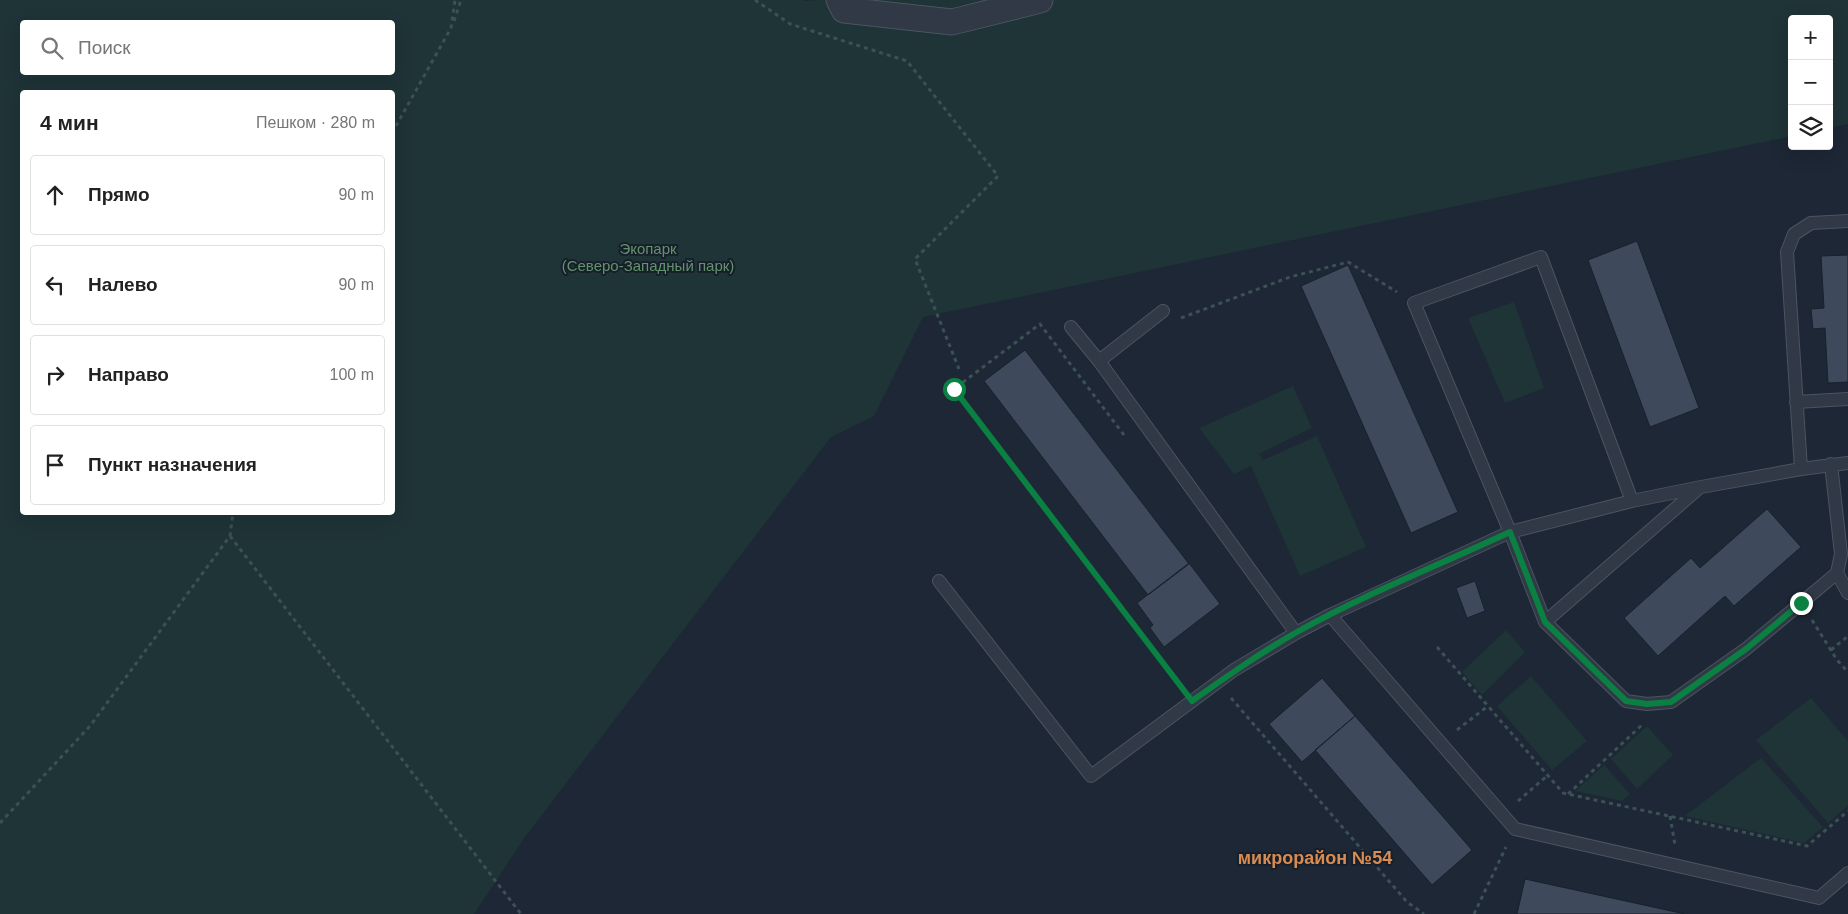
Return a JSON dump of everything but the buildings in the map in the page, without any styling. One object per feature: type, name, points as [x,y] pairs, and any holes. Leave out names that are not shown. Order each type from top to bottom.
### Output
[{"type":"street","points":[[839,0],[844,10],[952,22],[1040,0]]},
{"type":"lane","points":[[1800,469],[1787,252],[1794,234],[1811,223],[1848,221]]},
{"type":"lane","points":[[1632,501],[1541,257],[1414,303],[1510,532],[1545,622],[1626,701],[1647,704],[1671,702],[1746,649],[1837,573],[1841,554],[1831,464]]},
{"type":"lane","points":[[1099,361],[1164,311]]},
{"type":"lane","points":[[1071,326],[1099,361],[1296,633]]},
{"type":"lane","points":[[1796,402],[1848,399]]},
{"type":"lane","points":[[939,581],[1091,776],[1234,670],[1296,633],[1330,614],[1510,532],[1632,501],[1800,469],[1848,463]]},
{"type":"lane","points":[[1545,622],[1701,487]]},
{"type":"lane","points":[[1837,573],[1848,592]]},
{"type":"lane","points":[[1330,614],[1515,829],[1819,898],[1848,872]]},
{"type":"path","points":[[451,28],[455,0]]},
{"type":"path","points":[[395,128],[451,28],[461,0]]},
{"type":"path","points":[[755,0],[790,24],[907,60],[998,176],[915,260],[959,370]]},
{"type":"path","points":[[1164,311],[1177,320],[1290,277],[1348,262],[1414,303]]},
{"type":"path","points":[[1129,442],[1040,324],[954,389],[1192,701]]},
{"type":"path","points":[[0,823],[90,726],[230,536],[233,515]]},
{"type":"path","points":[[230,536],[521,914]]},
{"type":"path","points":[[1801,603],[1831,650],[1848,672]]},
{"type":"path","points":[[1831,650],[1848,636]]},
{"type":"path","points":[[1437,647],[1563,793],[1807,846],[1848,812]]},
{"type":"path","points":[[1218,683],[1407,902],[1424,914]]},
{"type":"path","points":[[1568,794],[1644,724],[1647,704]]},
{"type":"path","points":[[1441,742],[1488,706]]},
{"type":"path","points":[[1474,914],[1506,846],[1501,840]]},
{"type":"green space","name":"Экопарк (Северо-Западный парк)","points":[[0,0],[1848,0],[1848,124],[1833,127],[1833,15],[1788,15],[1788,137],[923,317],[874,416],[831,437],[525,837],[474,914],[0,914]]},
{"type":"green space","points":[[1514,302],[1544,388],[1505,403],[1468,318]]},
{"type":"green space","points":[[1293,386],[1312,428],[1259,454],[1263,460],[1317,436],[1366,547],[1300,576],[1251,466],[1234,474],[1199,428]]},
{"type":"green space","points":[[1506,630],[1525,652],[1482,695],[1462,672]]},
{"type":"green space","points":[[1531,676],[1587,741],[1552,770],[1497,706]]},
{"type":"green space","points":[[1811,698],[1848,741],[1848,806],[1828,823],[1756,740]]},
{"type":"green space","points":[[1647,726],[1673,755],[1637,789],[1611,759]]},
{"type":"green space","points":[[1761,758],[1823,827],[1804,843],[1685,816]]},
{"type":"green space","points":[[1604,765],[1630,794],[1622,801],[1575,791]]},
{"type":"district","name":"микрорайон №54","points":[[1315,858]]},
{"type":"route","points":[[954,389],[1192,701],[1234,670],[1330,614],[1510,532],[1545,622],[1626,701],[1647,704],[1671,702],[1746,649],[1801,603]]}]
